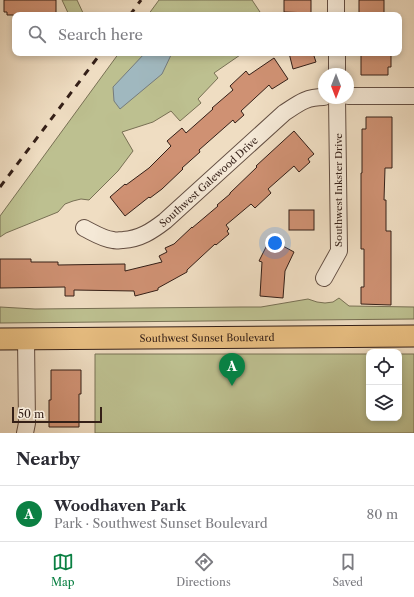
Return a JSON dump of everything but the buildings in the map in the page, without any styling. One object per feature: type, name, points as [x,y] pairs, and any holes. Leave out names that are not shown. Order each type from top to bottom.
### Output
[{"type":"main road","name":"Southwest Sunset Boulevard","points":[[0,339],[414,336]]},
{"type":"street","points":[[336,0],[336,12]]},
{"type":"street","points":[[337,56],[337,68]]},
{"type":"street","points":[[354,96],[414,96]]},
{"type":"street","name":"Southwest Galewood Drive","points":[[84,228],[114,241],[136,239],[146,235],[165,221],[284,113],[302,101],[318,97]]},
{"type":"street","name":"Southwest Inkster Drive","points":[[324,278],[339,251],[337,104]]},
{"type":"street","points":[[25,433],[27,423],[26,339]]},
{"type":"green space","points":[[62,0],[77,0],[83,12],[68,12]]},
{"type":"green space","points":[[159,0],[252,0],[260,12],[150,12]]},
{"type":"green space","points":[[117,56],[239,56],[214,73],[218,78],[198,99],[201,103],[180,121],[171,111],[153,122],[122,132],[133,151],[118,171],[89,200],[81,199],[65,204],[58,212],[6,233],[0,237],[0,216]]},
{"type":"green space","points":[[339,298],[349,306],[414,307],[414,319],[0,323],[0,307],[35,309],[261,307],[308,299],[325,303],[333,302]]},
{"type":"green space","points":[[95,354],[366,354],[366,421],[402,421],[402,354],[414,354],[414,433],[95,433]]},
{"type":"water","points":[[142,56],[171,56],[162,74],[120,109],[114,101],[113,87]]},
{"type":"railway","points":[[132,12],[141,0]]},
{"type":"railway","points":[[0,187],[99,56]]},
{"type":"place","name":"Woodhaven Park","points":[[232,386]]}]
